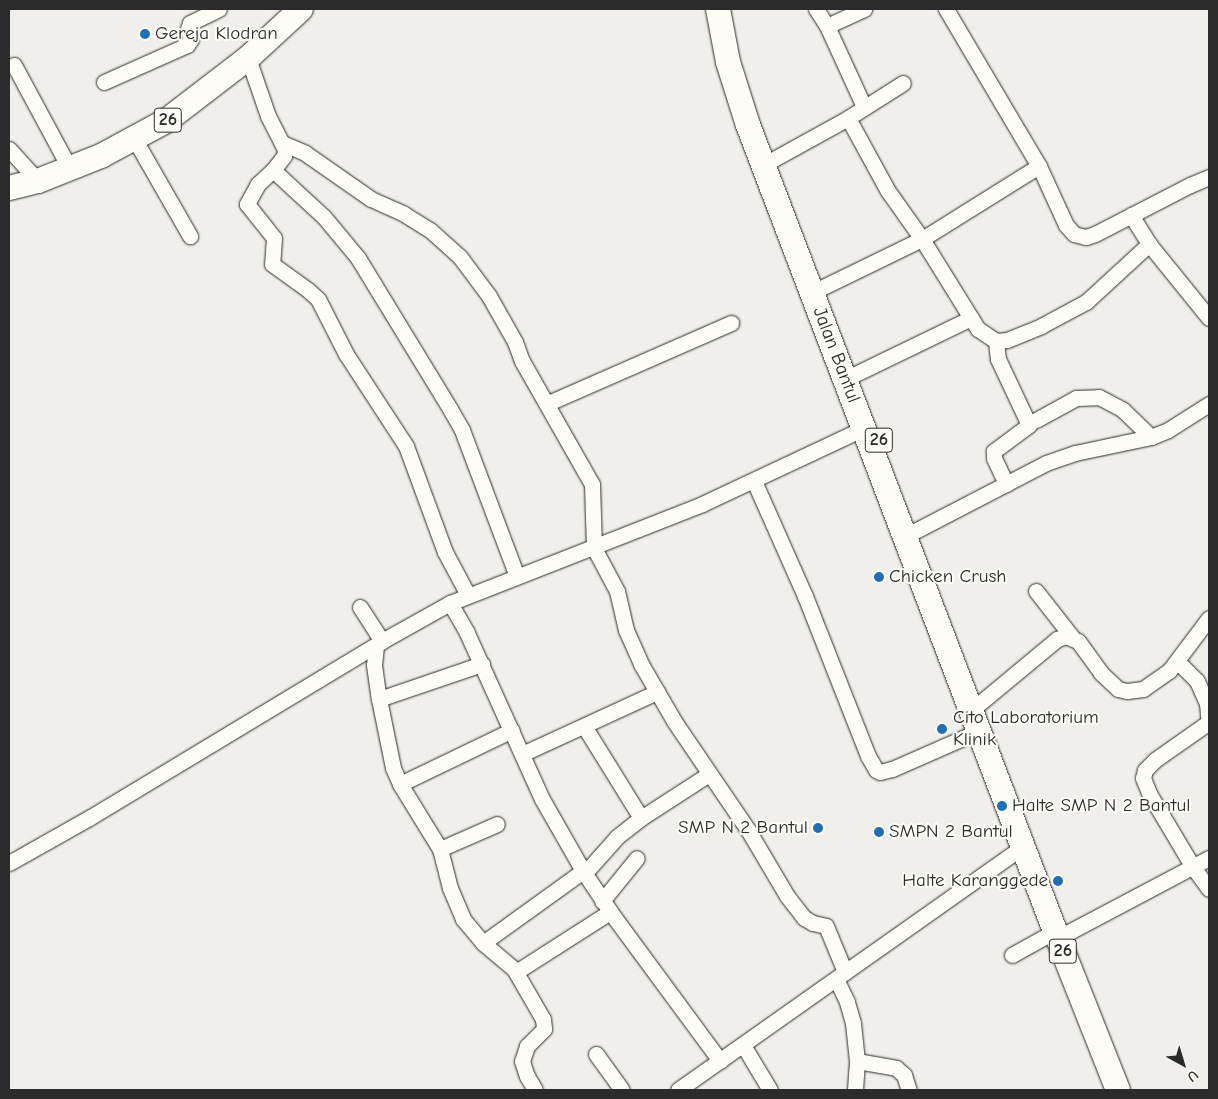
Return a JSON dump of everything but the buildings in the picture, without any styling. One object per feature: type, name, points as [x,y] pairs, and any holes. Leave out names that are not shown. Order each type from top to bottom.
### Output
[{"type":"main road","name":"26","points":[[9,188],[38,181],[70,169],[135,140],[191,104],[248,58],[301,9]]},
{"type":"main road","name":"Jalan Bantul","points":[[718,9],[722,41],[737,93],[914,532],[980,703],[1118,1090]]},
{"type":"main road","name":"Jalan Bantul","points":[[731,9],[734,33],[747,87],[772,160],[822,288],[864,428],[1023,847],[1062,931],[1130,1090]]},
{"type":"street","points":[[104,82],[187,45],[191,40],[188,29],[190,23],[219,9]]},
{"type":"street","points":[[816,9],[827,26],[864,107]]},
{"type":"street","points":[[827,26],[864,9]]},
{"type":"street","points":[[946,9],[1039,166],[1066,225],[1076,236],[1089,236],[1209,177]]},
{"type":"street","points":[[248,58],[268,116],[285,150],[284,156],[258,184],[248,204],[274,238],[272,264],[318,299],[346,354],[406,446],[445,552],[468,596]]},
{"type":"street","points":[[14,65],[70,169]]},
{"type":"street","points":[[772,160],[848,118],[903,83]]},
{"type":"street","points":[[848,118],[888,191],[922,239],[978,329],[996,341],[1007,340],[1041,326],[1086,302],[1149,244]]},
{"type":"street","points":[[135,140],[190,236]]},
{"type":"street","points":[[282,143],[305,153],[371,199],[416,221],[446,243],[474,274],[489,296],[511,335],[522,361],[548,403],[592,484],[594,548],[616,591],[632,648],[657,692],[709,774],[748,830],[787,896],[808,921],[826,926],[851,1011],[857,1061],[855,1090]]},
{"type":"street","points":[[9,149],[38,181]]},
{"type":"street","points":[[822,288],[922,239],[1039,166]]},
{"type":"street","points":[[272,170],[324,217],[358,258],[458,423],[517,576]]},
{"type":"street","points":[[1131,215],[1149,244],[1209,318]]},
{"type":"street","points":[[850,377],[971,318]]},
{"type":"street","points":[[548,403],[731,323]]},
{"type":"street","points":[[996,341],[998,359],[1029,425],[994,452],[995,462],[1006,484]]},
{"type":"street","points":[[1036,420],[1076,398],[1099,397],[1123,410],[1151,437]]},
{"type":"street","points":[[914,532],[1059,458],[1151,437],[1168,430],[1209,404]]},
{"type":"street","points":[[9,863],[89,818],[379,643],[450,604],[517,576],[594,548],[754,481],[864,428]]},
{"type":"street","points":[[754,481],[805,596],[868,756],[876,770],[880,772],[892,769],[979,731]]},
{"type":"street","points":[[1036,591],[1111,684],[1124,691],[1143,689],[1164,676],[1209,618]]},
{"type":"street","points":[[450,604],[482,664],[542,799],[584,872],[606,906],[720,1061]]},
{"type":"street","points":[[360,607],[379,643],[374,665],[379,699],[393,768],[400,784],[440,849],[450,888],[463,919],[483,943],[516,972],[544,1025],[540,1034],[527,1046],[522,1061],[527,1076],[535,1090]]},
{"type":"street","points":[[980,703],[1057,640],[1063,636],[1072,637]]},
{"type":"street","points":[[1177,661],[1197,681],[1207,703],[1209,723],[1155,760],[1145,770],[1143,778],[1144,784],[1193,867],[1209,888]]},
{"type":"street","points":[[379,699],[482,664]]},
{"type":"street","points":[[522,754],[657,692]]},
{"type":"street","points":[[584,726],[641,818]]},
{"type":"street","points":[[400,784],[512,730]]},
{"type":"street","points":[[483,943],[584,872],[617,837],[641,818],[709,774]]},
{"type":"street","points":[[440,849],[497,824]]},
{"type":"street","points":[[678,1090],[1023,847]]},
{"type":"street","points":[[516,972],[606,906],[637,858]]},
{"type":"street","points":[[1012,955],[1209,858]]},
{"type":"street","points":[[743,1045],[770,1090]]},
{"type":"street","points":[[596,1054],[622,1090]]},
{"type":"street","points":[[857,1061],[896,1068],[905,1077],[909,1090]]},
{"type":"place","name":"Gereja Klodran","points":[[145,34]]},
{"type":"place","name":"Chicken Crush","points":[[879,577]]},
{"type":"place","name":"Cito Laboratorium Klinik","points":[[942,729]]},
{"type":"place","name":"Halte SMP N 2 Bantul","points":[[1002,806]]},
{"type":"place","name":"SMP N 2 Bantul","points":[[818,828]]},
{"type":"place","name":"SMPN 2 Bantul","points":[[879,832]]},
{"type":"place","name":"Halte Karanggede","points":[[1058,881]]}]
